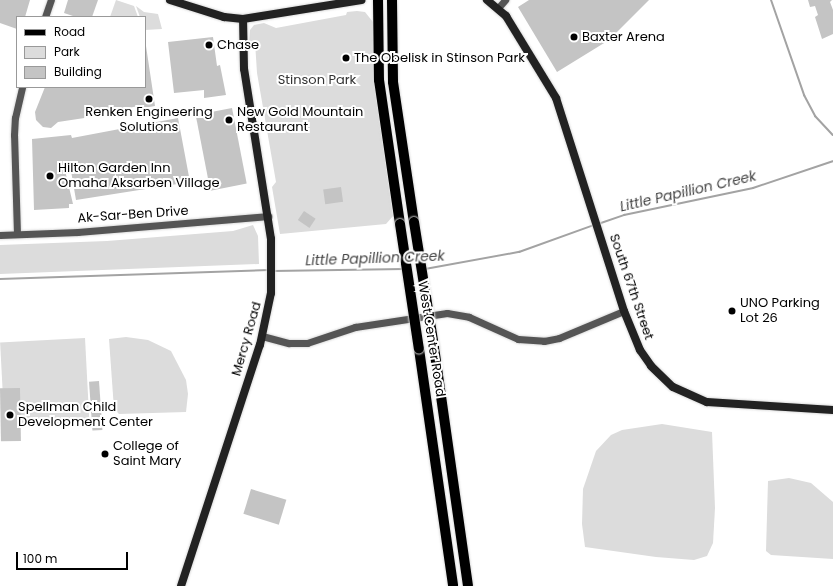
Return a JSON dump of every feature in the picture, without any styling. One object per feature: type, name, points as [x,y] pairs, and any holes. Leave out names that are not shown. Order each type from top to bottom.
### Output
[{"type":"main road","points":[[170,0],[224,17],[243,19],[361,0]]},
{"type":"main road","name":"West Center Road","points":[[378,0],[379,80],[454,586]]},
{"type":"main road","name":"West Center Road","points":[[392,0],[393,82],[434,347],[468,586]]},
{"type":"main road","name":"South 67th Street","points":[[487,0],[498,8],[508,19],[547,80],[563,116],[624,311],[647,361],[668,383],[688,395],[724,404],[833,410]]},
{"type":"main road","name":"Mercy Road","points":[[181,586],[262,336],[270,301],[271,239],[244,69],[243,19]]},
{"type":"street","points":[[45,16],[51,0]]},
{"type":"street","points":[[498,8],[505,0]]},
{"type":"street","points":[[17,234],[14,136],[15,118],[22,88]]},
{"type":"street","name":"Ak-Sar-Ben Drive","points":[[0,235],[268,216]]},
{"type":"street","points":[[262,336],[284,342],[307,343],[355,327],[447,313],[471,318],[518,339],[544,341],[559,338],[624,311]]},
{"type":"green space","points":[[116,0],[134,6],[138,16],[110,16]]},
{"type":"green space","points":[[136,6],[144,12],[158,14],[162,29],[146,30],[146,16],[140,16]]},
{"type":"green space","name":"Stinson Park","points":[[347,12],[365,12],[373,22],[376,97],[393,216],[386,224],[280,234],[272,187],[276,182],[257,73],[255,42],[249,43],[250,30],[254,25],[264,23],[276,28],[346,15]]},
{"type":"green space","points":[[253,225],[258,236],[259,264],[0,274],[0,245],[107,241],[233,231]]},
{"type":"green space","points":[[126,337],[148,340],[171,351],[186,380],[188,394],[186,412],[119,414],[114,409],[109,339]]},
{"type":"green space","points":[[85,338],[89,423],[5,427],[0,342]]},
{"type":"green space","points":[[662,424],[712,432],[715,508],[713,543],[707,556],[694,560],[656,557],[585,547],[582,524],[583,489],[596,451],[611,435],[622,430]]},
{"type":"green space","points":[[789,478],[811,483],[833,502],[833,559],[771,555],[766,551],[768,481]]},
{"type":"building","points":[[0,0],[30,0],[25,16],[16,16],[16,29],[0,23]]},
{"type":"building","points":[[68,0],[98,0],[92,16],[73,16],[64,13]]},
{"type":"building","name":"Baxter Arena","points":[[529,0],[649,0],[609,40],[557,72],[518,7]]},
{"type":"building","points":[[808,0],[832,0],[830,2],[833,10],[833,34],[822,39],[815,17],[818,15],[815,6],[810,7]]},
{"type":"building","points":[[213,37],[217,66],[220,65],[226,95],[204,98],[204,90],[174,93],[168,42]]},
{"type":"building","points":[[146,46],[155,106],[138,109],[138,106],[124,109],[124,112],[58,122],[51,128],[43,127],[36,120],[35,112],[45,88],[146,88]]},
{"type":"building","name":"The Obelisk in Stinson Park","points":[[344,55],[350,56],[348,62],[342,60]]},
{"type":"building","points":[[232,108],[247,184],[210,191],[196,115]]},
{"type":"building","points":[[178,118],[190,182],[76,200],[70,165],[64,166],[73,204],[69,204],[69,208],[34,210],[32,139],[71,135],[72,138]]},
{"type":"building","points":[[341,187],[343,202],[325,204],[323,190]]},
{"type":"building","points":[[304,211],[316,219],[309,228],[298,220]]},
{"type":"building","points":[[99,381],[102,430],[92,431],[89,382]]},
{"type":"building","name":"Spellman Child Development Center","points":[[0,388],[20,388],[21,441],[1,441]]},
{"type":"building","points":[[251,489],[286,500],[279,525],[243,514]]},
{"type":"waterway","points":[[771,0],[804,95],[815,116],[833,135]]},
{"type":"waterway","name":"Little Papillion Creek","points":[[598,224],[624,215],[753,188],[833,161]]},
{"type":"waterway","name":"Little Papillion Creek","points":[[425,269],[519,252],[594,225]]},
{"type":"waterway","name":"Little Papillion Creek","points":[[273,271],[404,269]]},
{"type":"waterway","name":"Little Papillion Creek","points":[[0,279],[269,270]]},
{"type":"place","name":"Baxter Arena","points":[[574,37]]},
{"type":"place","name":"Chase","points":[[209,45]]},
{"type":"place","name":"The Obelisk in Stinson Park","points":[[346,58]]},
{"type":"place","name":"Renken Engineering Solutions","points":[[149,99]]},
{"type":"place","name":"New Gold Mountain Restaurant","points":[[229,120]]},
{"type":"place","name":"Hilton Garden Inn Omaha Aksarben Village","points":[[50,176]]},
{"type":"place","name":"UNO Parking Lot 26","points":[[732,311]]},
{"type":"place","name":"Spellman Child Development Center","points":[[10,415]]},
{"type":"place","name":"College of Saint Mary","points":[[105,454]]}]
